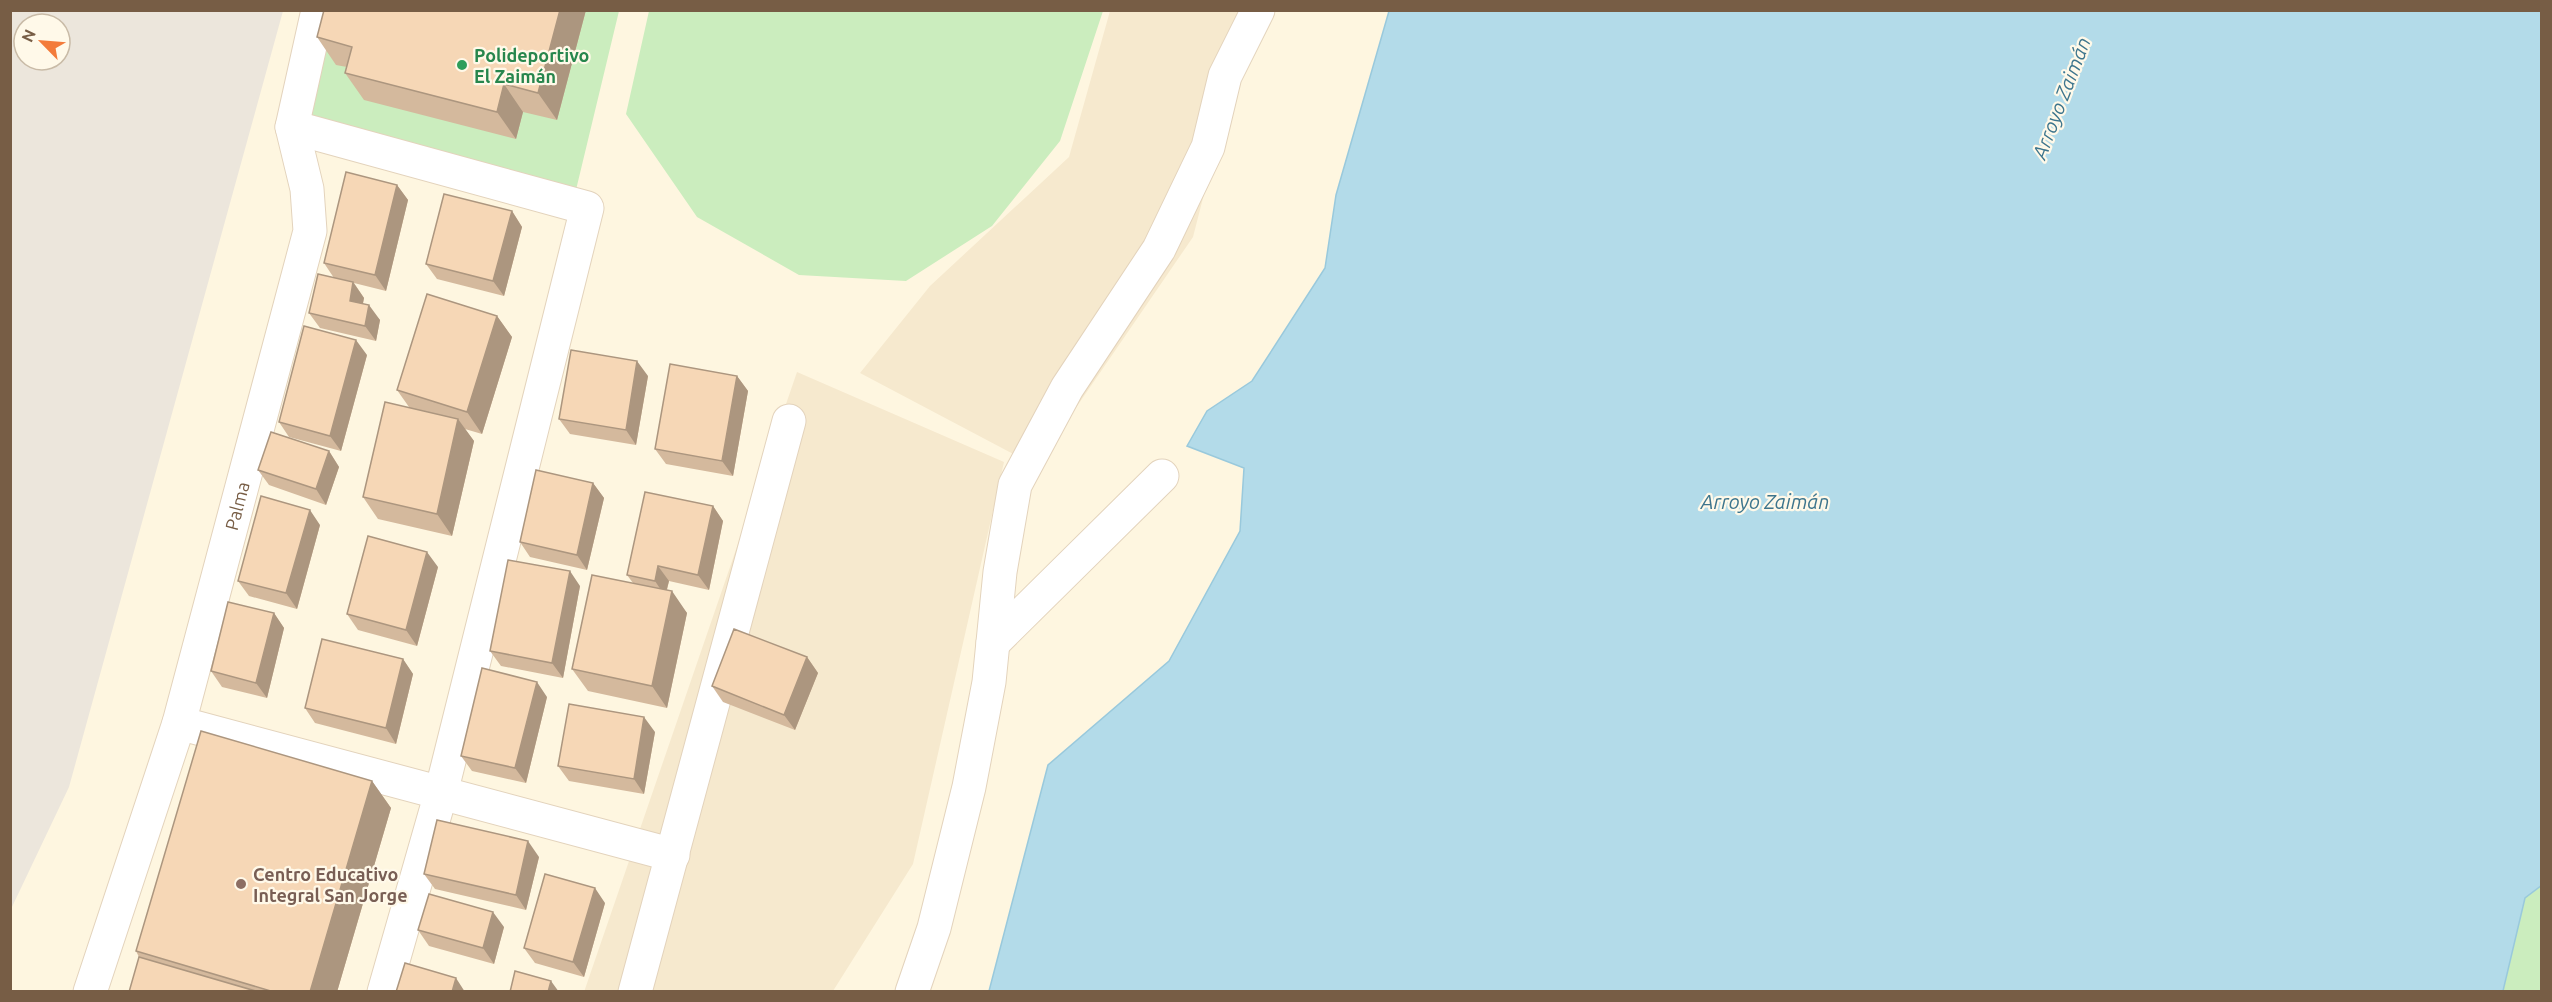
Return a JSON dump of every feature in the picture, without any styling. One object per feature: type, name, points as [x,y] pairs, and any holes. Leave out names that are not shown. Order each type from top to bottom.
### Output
[{"type":"street","name":"Palma","points":[[90,992],[179,723],[310,231],[307,189],[292,126],[318,10]]},
{"type":"street","points":[[912,992],[934,928],[969,787],[989,682],[999,572],[1015,485],[1067,388],[1159,249],[1208,147],[1225,76],[1258,10]]},
{"type":"street","points":[[292,126],[587,208],[441,793],[384,992]]},
{"type":"street","points":[[634,992],[789,421]]},
{"type":"street","points":[[993,643],[1162,476]]},
{"type":"street","points":[[179,723],[673,855]]},
{"type":"shaded area","points":[[11,10],[283,11],[69,787],[11,909]]},
{"type":"shaded area","points":[[1110,11],[1251,11],[1193,237],[1036,466],[860,373],[930,286],[1069,157]]},
{"type":"shaded area","points":[[797,372],[1004,462],[913,864],[833,991],[584,992]]},
{"type":"green space","points":[[649,10],[1103,11],[1060,141],[992,226],[906,281],[799,275],[697,217],[626,114]]},
{"type":"green space","name":"Polideportivo El Zaimán","points":[[331,11],[619,11],[575,194],[305,120]]},
{"type":"green space","points":[[2541,885],[2541,991],[2503,992],[2525,897]]},
{"type":"water","name":"Arroyo Zaimán","points":[[1389,11],[2541,11],[2542,885],[2525,898],[2503,991],[989,991],[1048,765],[1169,661],[1240,531],[1244,468],[1187,446],[1207,411],[1252,381],[1325,268],[1336,195]]},
{"type":"building","points":[[324,10],[560,10],[538,93],[504,84],[497,112],[345,73],[352,47],[317,37]]},
{"type":"building","points":[[346,172],[397,185],[375,275],[324,263]]},
{"type":"building","points":[[444,194],[512,211],[493,281],[426,264]]},
{"type":"building","points":[[318,274],[353,282],[350,301],[369,305],[365,326],[309,313]]},
{"type":"building","points":[[427,294],[497,316],[467,412],[397,390]]},
{"type":"building","points":[[304,326],[356,340],[330,436],[279,422]]},
{"type":"building","points":[[571,350],[637,361],[626,430],[559,419]]},
{"type":"building","points":[[670,364],[737,376],[722,461],[655,449]]},
{"type":"building","points":[[385,402],[458,419],[437,514],[363,497]]},
{"type":"building","points":[[271,432],[329,451],[316,489],[258,470]]},
{"type":"building","points":[[536,470],[593,483],[577,555],[520,542]]},
{"type":"building","points":[[645,492],[713,506],[698,575],[658,566],[655,581],[627,575]]},
{"type":"building","points":[[261,496],[310,510],[286,593],[238,581]]},
{"type":"building","points":[[368,536],[427,552],[406,630],[347,614]]},
{"type":"building","points":[[508,560],[570,571],[552,663],[490,651]]},
{"type":"building","points":[[592,575],[672,591],[652,686],[572,669]]},
{"type":"building","points":[[228,602],[274,613],[256,683],[211,671]]},
{"type":"building","points":[[734,629],[807,657],[784,715],[712,686]]},
{"type":"building","points":[[322,639],[403,659],[386,728],[305,708]]},
{"type":"building","points":[[482,668],[537,682],[515,768],[461,756]]},
{"type":"building","points":[[569,704],[644,717],[634,779],[558,766]]},
{"type":"building","points":[[201,731],[372,781],[310,992],[274,992],[136,951]]},
{"type":"building","points":[[437,820],[528,841],[516,895],[424,874]]},
{"type":"building","points":[[545,874],[595,888],[573,962],[524,948]]},
{"type":"building","points":[[429,894],[493,912],[483,948],[418,930]]},
{"type":"building","points":[[139,957],[259,992],[129,992]]},
{"type":"building","points":[[405,963],[456,978],[452,992],[396,992]]},
{"type":"building","points":[[515,971],[551,981],[548,992],[510,992]]},
{"type":"place","name":"Polideportivo El Zaimán","points":[[462,65]]},
{"type":"place","name":"Centro Educativo Integral San Jorge","points":[[241,884]]}]
